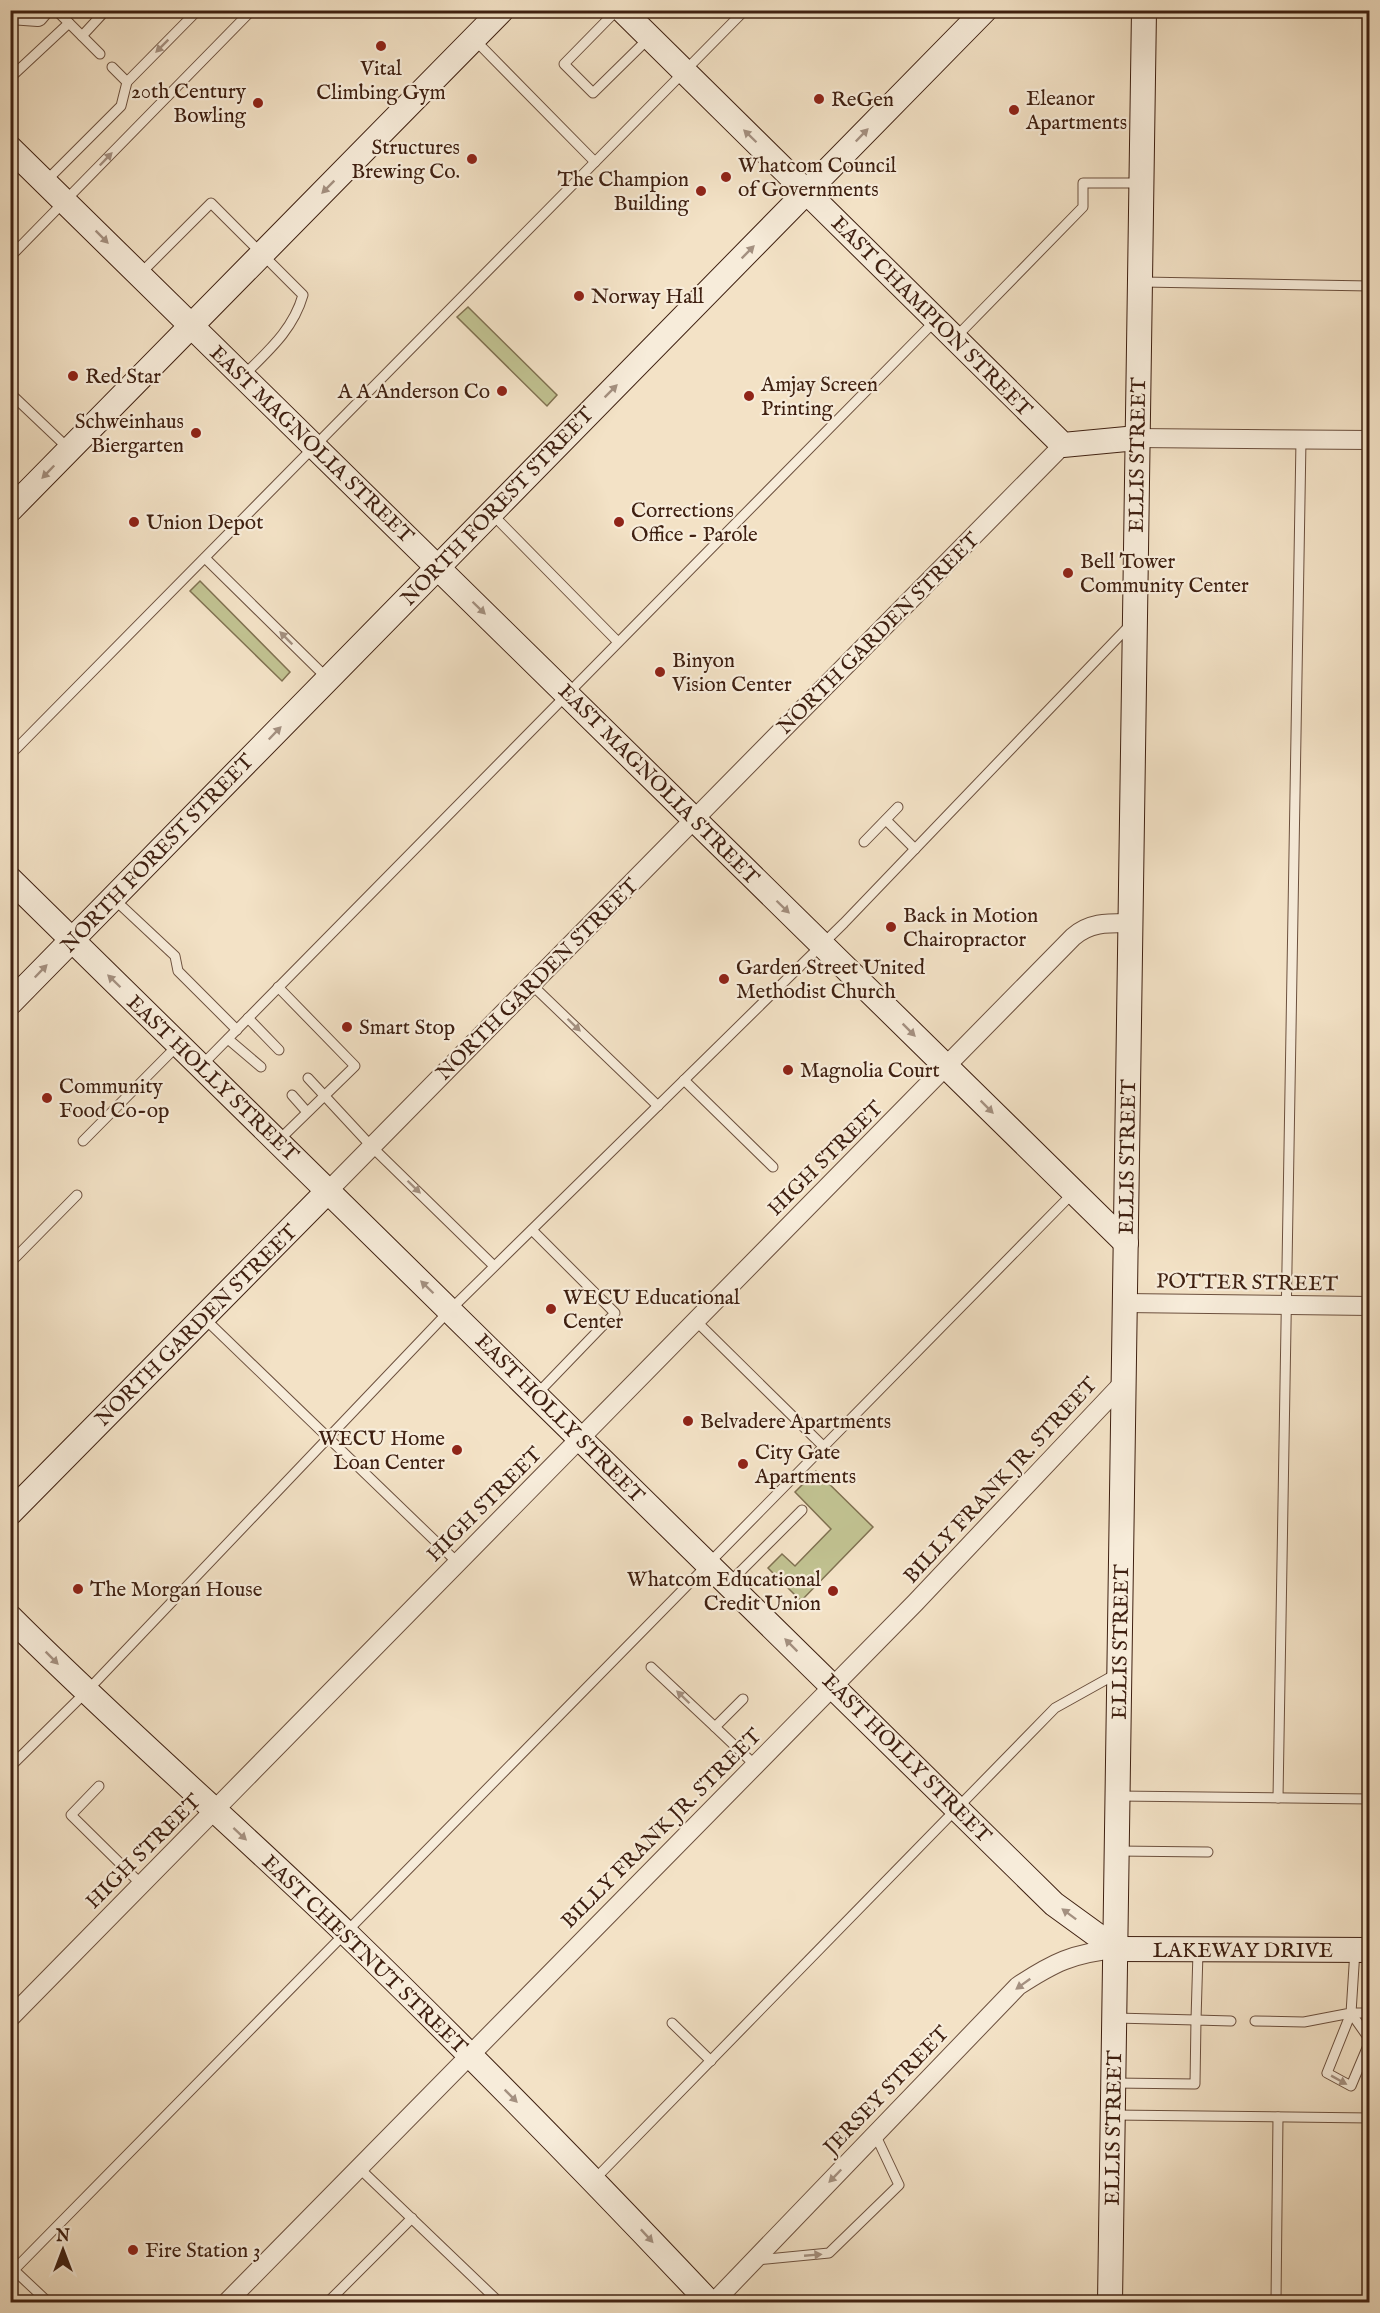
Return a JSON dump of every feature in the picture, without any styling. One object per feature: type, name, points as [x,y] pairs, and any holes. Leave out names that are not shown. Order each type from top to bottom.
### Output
[{"type":"main road","points":[[10,510],[502,10]]},
{"type":"main road","name":"EAST CHAMPION STREET","points":[[622,10],[1063,445]]},
{"type":"main road","name":"NORTH FOREST STREET","points":[[10,1003],[985,10]]},
{"type":"main road","name":"ELLIS STREET","points":[[1110,2302],[1144,10]]},
{"type":"main road","name":"EAST MAGNOLIA STREET","points":[[10,148],[1126,1243]]},
{"type":"main road","points":[[1063,445],[1137,438]]},
{"type":"main road","name":"EAST HOLLY STREET","points":[[10,879],[1054,1904],[1116,1949]]},
{"type":"main road","name":"NORTH GARDEN STREET","points":[[10,1513],[328,1191]]},
{"type":"main road","name":"EAST CHESTNUT STREET","points":[[10,1617],[86,1692],[346,1933],[594,2180],[712,2302]]},
{"type":"main road","name":"LAKEWAY DRIVE","points":[[1116,1949],[1362,1950]]},
{"type":"street","points":[[10,15],[38,17],[44,10]]},
{"type":"street","points":[[1137,438],[1370,441]]},
{"type":"street","name":"NORTH GARDEN STREET","points":[[328,1191],[1063,445]]},
{"type":"street","name":"HIGH STREET","points":[[10,2018],[1080,930],[1097,924],[1130,923]]},
{"type":"street","name":"POTTER STREET","points":[[1125,1303],[1370,1306]]},
{"type":"street","name":"BILLY FRANK JR. STREET","points":[[227,2302],[915,1603],[1124,1382]]},
{"type":"street","name":"JERSEY STREET","points":[[712,2302],[1018,1986],[1055,1962],[1091,1951],[1116,1949]]},
{"type":"lane","points":[[56,10],[100,54]]},
{"type":"lane","points":[[82,36],[106,10]]},
{"type":"lane","points":[[45,182],[121,106],[127,82],[198,10]]},
{"type":"lane","points":[[10,257],[252,10]]},
{"type":"lane","points":[[617,10],[564,64],[593,93],[650,37]]},
{"type":"lane","points":[[10,755],[745,10]]},
{"type":"lane","points":[[10,78],[69,23]]},
{"type":"lane","points":[[474,39],[596,162]]},
{"type":"lane","points":[[112,67],[127,82]]},
{"type":"lane","points":[[955,338],[1083,207],[1083,183],[1141,183]]},
{"type":"lane","points":[[139,274],[211,203],[303,294],[297,315],[281,338],[243,376]]},
{"type":"lane","points":[[1140,282],[1370,286]]},
{"type":"lane","points":[[201,1066],[936,320]]},
{"type":"lane","points":[[10,393],[69,450]]},
{"type":"lane","points":[[1278,1798],[1301,440]]},
{"type":"lane","points":[[491,513],[618,642]]},
{"type":"lane","points":[[205,558],[328,679]]},
{"type":"lane","points":[[10,1767],[86,1692],[450,1310],[822,945],[1135,621]]},
{"type":"lane","points":[[864,842],[898,807]]},
{"type":"lane","points":[[886,820],[915,849]]},
{"type":"lane","points":[[113,898],[175,956],[178,970],[237,1030]]},
{"type":"lane","points":[[531,984],[658,1106]]},
{"type":"lane","points":[[278,987],[355,1066],[278,1141]]},
{"type":"lane","points":[[248,1018],[279,1050]]},
{"type":"lane","points":[[228,1039],[261,1067]]},
{"type":"lane","points":[[83,1141],[179,1045]]},
{"type":"lane","points":[[308,1078],[372,1147],[494,1266]]},
{"type":"lane","points":[[684,1080],[773,1167]]},
{"type":"lane","points":[[292,1095],[307,1112]]},
{"type":"lane","points":[[48,2302],[12,2272],[1074,1192]]},
{"type":"lane","points":[[10,1263],[76,1195]]},
{"type":"lane","points":[[532,1230],[615,1313],[536,1395]]},
{"type":"lane","points":[[203,1317],[458,1563]]},
{"type":"lane","points":[[696,1321],[824,1447]]},
{"type":"lane","points":[[728,1584],[802,1510]]},
{"type":"lane","points":[[628,1645],[637,1654]]},
{"type":"lane","points":[[651,1667],[755,1765]]},
{"type":"lane","points":[[594,2180],[1055,1708],[1119,1673]]},
{"type":"lane","points":[[715,1727],[743,1699]]},
{"type":"lane","points":[[99,1786],[71,1815],[142,1885]]},
{"type":"lane","points":[[1118,1796],[1370,1799]]},
{"type":"lane","points":[[1117,1851],[1208,1852]]},
{"type":"lane","points":[[1114,2083],[1195,2084],[1198,1949]]},
{"type":"lane","points":[[1351,2013],[1370,2041],[1351,2086],[1327,2073],[1351,2013],[1362,1950]]},
{"type":"lane","points":[[1255,2021],[1304,2022],[1351,2013],[1370,2013]]},
{"type":"lane","points":[[1115,2018],[1231,2021]]},
{"type":"lane","points":[[672,2023],[711,2061]]},
{"type":"lane","points":[[1113,2115],[1370,2118]]},
{"type":"lane","points":[[1276,2302],[1278,2117]]},
{"type":"lane","points":[[755,2260],[830,2253],[899,2185],[876,2134]]},
{"type":"lane","points":[[359,2168],[499,2302]]},
{"type":"lane","points":[[328,2302],[412,2218]]},
{"type":"green space","points":[[468,307],[557,395],[547,406],[457,317]]},
{"type":"green space","points":[[200,581],[290,672],[282,681],[190,591]]},
{"type":"green space","points":[[816,1471],[873,1527],[801,1601],[768,1568],[782,1554],[795,1566],[831,1529],[795,1492]]},
{"type":"place","name":"Vital Climbing Gym","points":[[381,46]]},
{"type":"place","name":"ReGen","points":[[819,99]]},
{"type":"place","name":"20th Century Bowling","points":[[258,103]]},
{"type":"place","name":"Eleanor Apartments","points":[[1014,110]]},
{"type":"place","name":"Structures Brewing Co.","points":[[472,159]]},
{"type":"place","name":"Whatcom Council of Governments","points":[[726,177]]},
{"type":"place","name":"The Champion Building","points":[[701,191]]},
{"type":"place","name":"Norway Hall","points":[[579,296]]},
{"type":"place","name":"Red Star","points":[[73,376]]},
{"type":"place","name":"A A Anderson Co","points":[[502,391]]},
{"type":"place","name":"Amjay Screen Printing","points":[[749,396]]},
{"type":"place","name":"Schweinhaus Biergarten","points":[[196,433]]},
{"type":"place","name":"Union Depot","points":[[134,522]]},
{"type":"place","name":"Corrections Office - Parole","points":[[619,522]]},
{"type":"place","name":"Bell Tower Community Center","points":[[1068,573]]},
{"type":"place","name":"Binyon Vision Center","points":[[660,672]]},
{"type":"place","name":"Back in Motion Chairopractor","points":[[891,927]]},
{"type":"place","name":"Garden Street United Methodist Church","points":[[724,979]]},
{"type":"place","name":"Smart Stop","points":[[347,1027]]},
{"type":"place","name":"Magnolia Court","points":[[788,1070]]},
{"type":"place","name":"Community Food Co-op","points":[[47,1098]]},
{"type":"place","name":"WECU Educational Center","points":[[551,1309]]},
{"type":"place","name":"Belvadere Apartments","points":[[688,1421]]},
{"type":"place","name":"WECU Home Loan Center","points":[[457,1450]]},
{"type":"place","name":"City Gate Apartments","points":[[743,1464]]},
{"type":"place","name":"The Morgan House","points":[[78,1589]]},
{"type":"place","name":"Whatcom Educational Credit Union","points":[[833,1591]]},
{"type":"place","name":"Fire Station 3","points":[[133,2250]]}]
